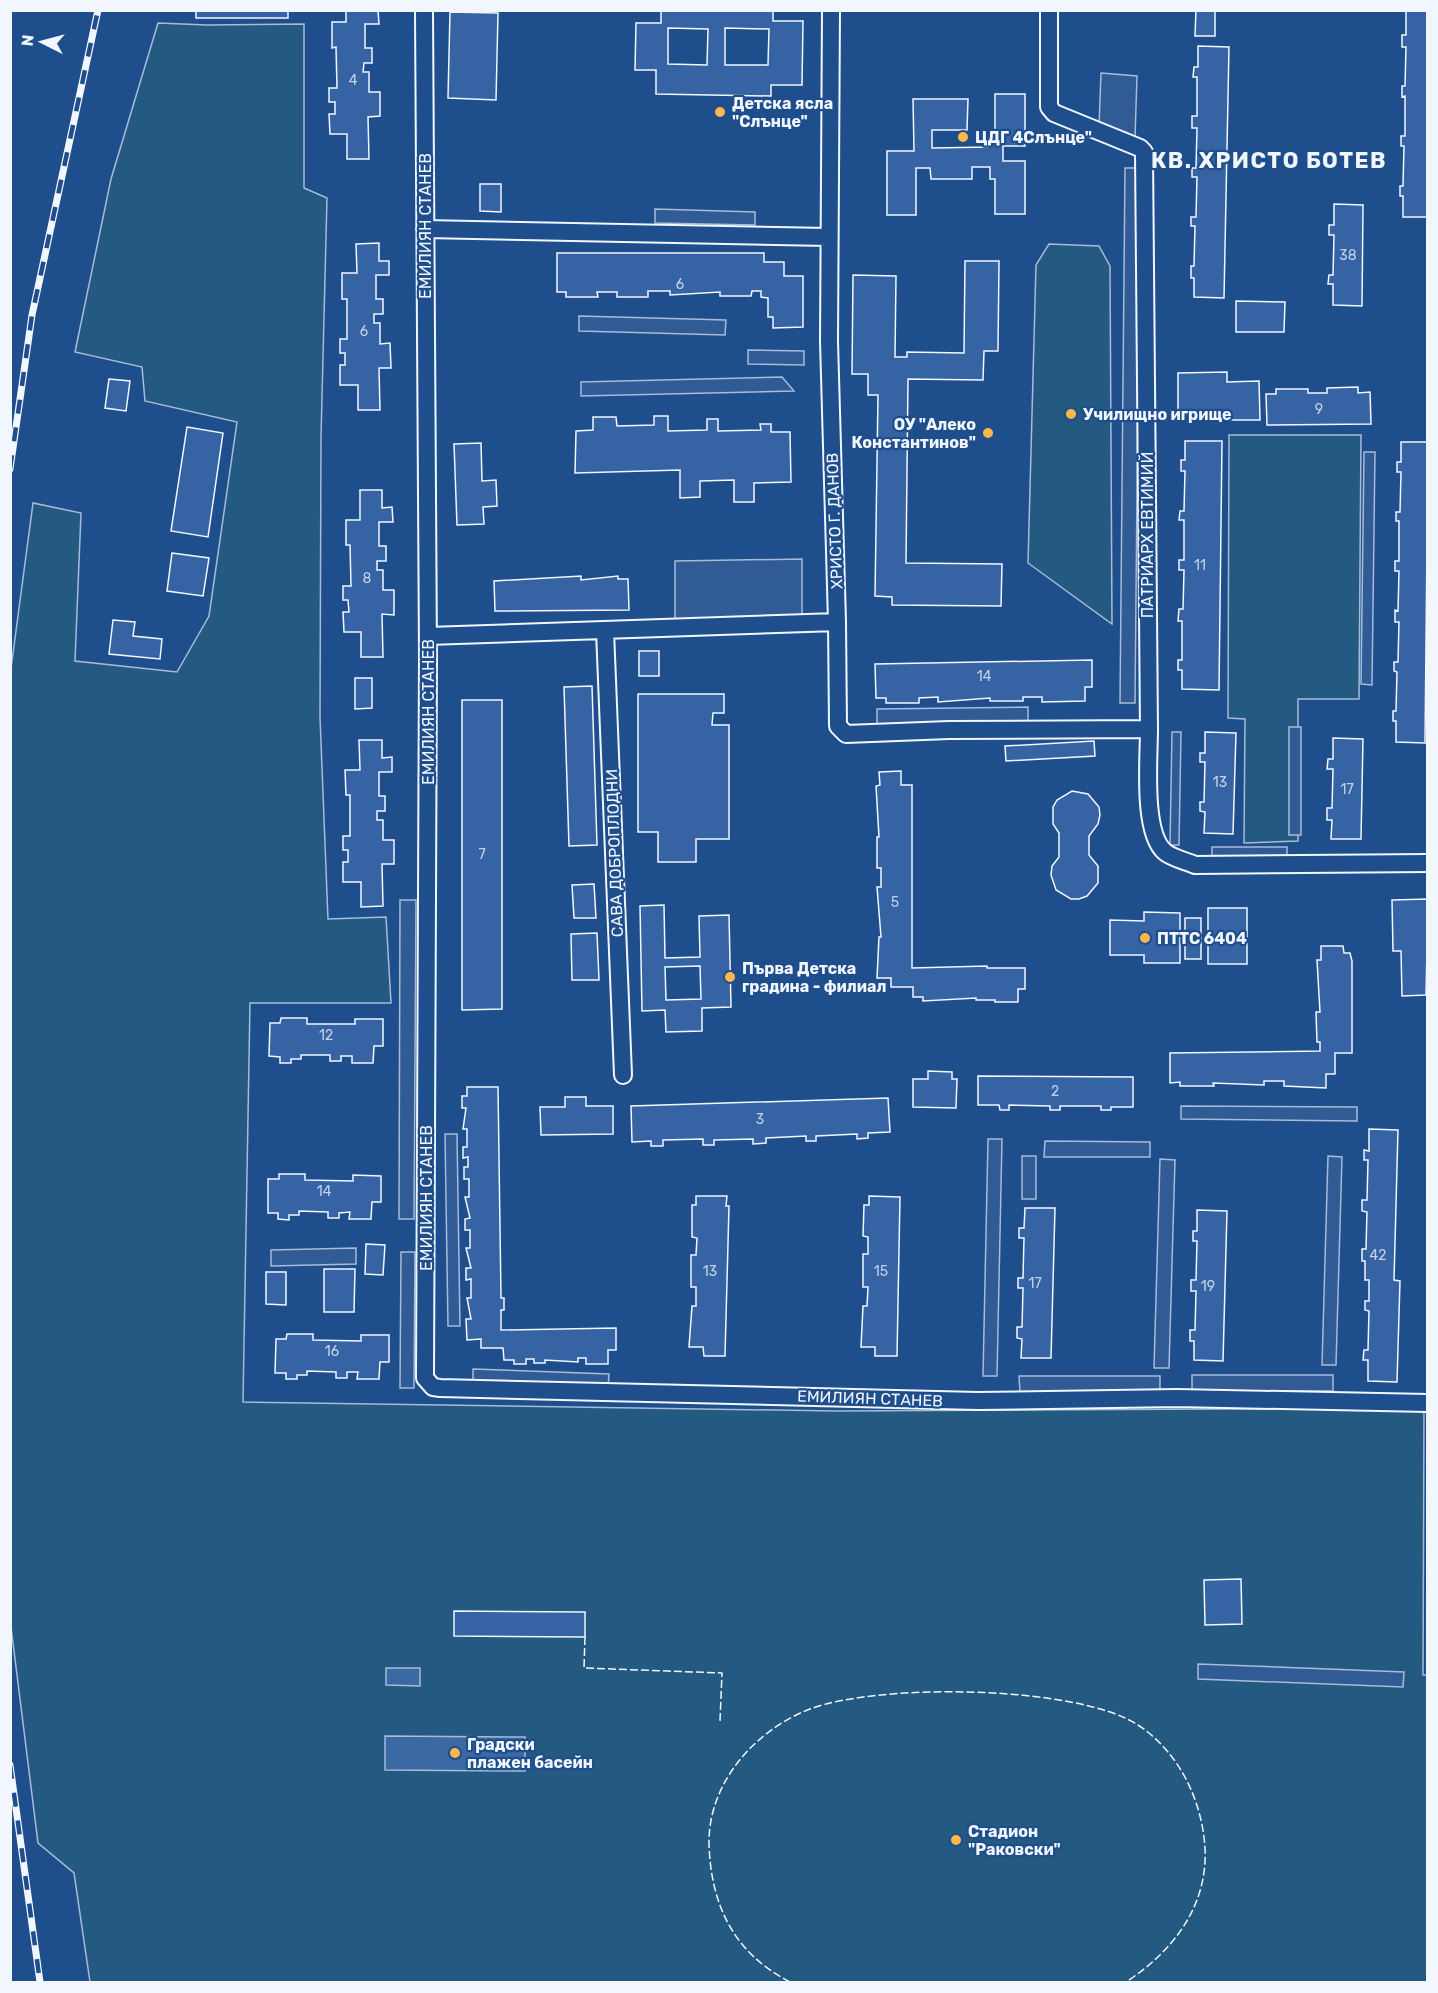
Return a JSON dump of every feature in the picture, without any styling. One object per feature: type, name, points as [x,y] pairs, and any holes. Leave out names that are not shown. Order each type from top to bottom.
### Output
[{"type":"street","name":"ЕМИЛИЯН СТАНЕВ","points":[[424,10],[428,636],[425,1378],[433,1387],[978,1401],[1177,1398],[1428,1403]]},
{"type":"street","name":"ХРИСТО Г. ДАНОВ","points":[[831,10],[829,361],[838,726],[846,734],[949,730],[1149,729]]},
{"type":"street","name":"ПАТРИАРХ ЕВТИМИЙ","points":[[1049,10],[1049,108],[1054,113],[1140,148],[1144,152],[1149,729],[1151,823],[1156,839],[1165,852],[1195,865],[1428,863]]},
{"type":"street","points":[[424,229],[829,237]]},
{"type":"street","points":[[428,636],[837,622]]},
{"type":"street","name":"САВА ДОБРОПЛОДНИ","points":[[605,631],[623,1075]]},
{"type":"shaded area","points":[[158,23],[304,24],[304,188],[327,198],[321,437],[320,717],[328,919],[386,917],[391,1003],[250,1003],[243,1402],[837,1411],[1424,1408],[1423,1675],[1428,1675],[1427,1982],[90,1982],[74,1873],[38,1843],[10,1619],[10,676],[33,503],[81,513],[75,661],[177,672],[209,616],[237,422],[145,401],[142,367],[75,352],[111,179]]},
{"type":"shaded area","points":[[1101,73],[1137,76],[1135,138],[1099,127]]},
{"type":"shaded area","points":[[1125,168],[1140,168],[1135,703],[1120,703]]},
{"type":"shaded area","points":[[655,209],[755,212],[755,225],[655,223]]},
{"type":"shaded area","name":"Училищно игрище","points":[[1049,244],[1099,246],[1110,266],[1112,624],[1028,563],[1036,265]]},
{"type":"shaded area","points":[[579,316],[726,320],[725,335],[579,331]]},
{"type":"shaded area","points":[[748,350],[804,351],[804,365],[748,364]]},
{"type":"shaded area","points":[[782,377],[794,391],[581,396],[581,382]]},
{"type":"shaded area","points":[[1229,435],[1361,435],[1359,699],[1298,699],[1298,841],[1244,843],[1245,719],[1228,718]]},
{"type":"shaded area","points":[[1364,452],[1375,452],[1372,685],[1361,684]]},
{"type":"shaded area","points":[[802,559],[802,621],[675,622],[675,561]]},
{"type":"shaded area","points":[[1028,707],[1028,723],[877,725],[877,709]]},
{"type":"shaded area","points":[[1289,727],[1301,727],[1301,835],[1289,835]]},
{"type":"shaded area","points":[[1172,732],[1181,732],[1179,845],[1170,845]]},
{"type":"shaded area","points":[[1212,847],[1287,847],[1287,858],[1212,857]]},
{"type":"shaded area","points":[[400,900],[416,900],[414,1219],[399,1219]]},
{"type":"shaded area","points":[[1181,1106],[1357,1107],[1357,1121],[1181,1119]]},
{"type":"shaded area","points":[[445,1134],[457,1134],[460,1326],[448,1326]]},
{"type":"shaded area","points":[[988,1139],[1002,1139],[997,1376],[983,1376]]},
{"type":"shaded area","points":[[1045,1141],[1150,1142],[1150,1157],[1044,1157]]},
{"type":"shaded area","points":[[1022,1156],[1036,1156],[1036,1199],[1022,1199]]},
{"type":"shaded area","points":[[1328,1156],[1342,1157],[1336,1365],[1322,1365]]},
{"type":"shaded area","points":[[1160,1159],[1175,1160],[1169,1368],[1154,1368]]},
{"type":"shaded area","points":[[356,1248],[356,1264],[271,1266],[271,1250]]},
{"type":"shaded area","points":[[401,1252],[415,1252],[414,1388],[400,1388]]},
{"type":"shaded area","points":[[473,1369],[609,1374],[608,1388],[473,1383]]},
{"type":"shaded area","points":[[1192,1375],[1333,1375],[1333,1391],[1192,1391]]},
{"type":"shaded area","points":[[1019,1376],[1160,1376],[1160,1392],[1020,1392]]},
{"type":"shaded area","points":[[1198,1664],[1404,1672],[1403,1687],[1198,1679]]},
{"type":"shaded area","points":[[386,1668],[420,1668],[420,1686],[386,1685]]},
{"type":"shaded area","name":"Градски плажен басейн","points":[[385,1736],[525,1737],[525,1771],[385,1770]]},
{"type":"building","points":[[196,10],[288,10],[288,18],[196,18]]},
{"type":"building","points":[[346,10],[378,10],[379,24],[365,24],[365,48],[372,48],[372,63],[364,63],[363,72],[369,72],[369,92],[380,92],[380,116],[368,117],[369,159],[347,159],[347,134],[330,134],[329,114],[335,114],[335,102],[329,102],[329,88],[337,88],[336,47],[332,48],[332,22],[346,22]]},
{"type":"building","points":[[661,10],[773,10],[773,21],[803,21],[802,85],[771,85],[771,96],[656,94],[656,70],[635,70],[636,23],[661,23]],"holes":[[[668,28],[708,29],[707,65],[668,64]],[[725,28],[769,29],[768,65],[725,65]]]},
{"type":"building","points":[[1196,10],[1215,10],[1215,36],[1195,36]]},
{"type":"building","points":[[1406,10],[1428,10],[1428,217],[1403,217],[1403,196],[1400,196],[1400,186],[1403,186],[1404,146],[1401,146],[1401,136],[1405,136],[1405,96],[1402,97],[1402,86],[1405,86],[1406,47],[1402,47],[1402,35],[1406,35]]},
{"type":"building","points":[[450,12],[498,13],[496,100],[448,98]]},
{"type":"building","points":[[1198,46],[1229,47],[1224,298],[1194,297],[1194,278],[1191,278],[1191,266],[1194,266],[1195,226],[1191,226],[1191,217],[1196,217],[1197,177],[1192,177],[1192,168],[1196,168],[1197,128],[1192,128],[1192,116],[1197,116],[1197,77],[1193,77],[1194,67],[1198,67]]},
{"type":"building","points":[[995,94],[1025,94],[1025,146],[1003,146],[1003,161],[1025,161],[1025,214],[995,214],[995,179],[990,179],[990,167],[972,167],[972,179],[931,179],[930,168],[916,168],[916,215],[887,215],[887,151],[914,151],[913,99],[968,99],[967,130],[932,130],[932,148],[988,147],[988,139],[995,139]]},
{"type":"building","points":[[480,184],[501,184],[501,212],[480,211]]},
{"type":"building","points":[[1334,204],[1363,205],[1362,306],[1333,305],[1333,284],[1328,284],[1329,275],[1333,275],[1334,235],[1329,235],[1329,225],[1334,225]]},
{"type":"building","points":[[379,243],[379,261],[389,261],[389,275],[376,275],[376,299],[383,299],[383,314],[374,314],[374,323],[380,323],[380,344],[390,343],[391,368],[379,368],[380,410],[358,410],[358,385],[340,385],[340,365],[345,365],[345,353],[340,353],[340,339],[347,339],[347,299],[342,299],[342,273],[357,273],[356,244]]},
{"type":"building","points":[[557,253],[764,253],[764,262],[784,262],[784,276],[803,276],[803,327],[773,328],[773,317],[768,317],[768,298],[761,297],[761,291],[752,291],[751,296],[720,296],[720,292],[670,295],[670,291],[648,291],[648,297],[617,297],[617,292],[597,292],[598,297],[566,297],[566,292],[557,292]]},
{"type":"building","points":[[965,261],[999,261],[998,351],[984,351],[983,380],[908,379],[906,563],[1002,564],[1001,606],[892,605],[892,597],[875,596],[878,395],[868,395],[868,374],[852,374],[853,275],[896,276],[895,357],[907,357],[907,352],[964,353]]},
{"type":"building","points":[[1236,301],[1285,302],[1284,332],[1236,332]]},
{"type":"building","points":[[1227,372],[1227,382],[1259,381],[1260,420],[1224,420],[1224,415],[1178,415],[1178,373]]},
{"type":"building","points":[[109,379],[130,381],[126,411],[105,408]]},
{"type":"building","points":[[1358,387],[1358,393],[1370,392],[1371,424],[1267,425],[1266,394],[1276,394],[1276,389],[1308,389],[1308,393],[1327,393],[1327,388]]},
{"type":"building","points":[[654,416],[668,416],[668,431],[707,430],[707,419],[718,419],[718,431],[761,430],[760,424],[771,424],[771,432],[790,432],[791,482],[754,483],[754,502],[734,502],[734,480],[700,481],[700,497],[680,498],[680,470],[575,473],[576,431],[593,430],[593,417],[616,417],[617,426],[654,425]]},
{"type":"building","points":[[187,427],[223,433],[208,537],[171,531]]},
{"type":"building","points":[[1185,441],[1222,441],[1219,690],[1182,689],[1182,670],[1178,670],[1178,660],[1182,660],[1182,621],[1178,621],[1179,609],[1183,609],[1184,570],[1179,570],[1179,560],[1184,560],[1184,520],[1179,520],[1180,511],[1184,511],[1185,471],[1181,471],[1181,460],[1185,460]]},
{"type":"building","points":[[1401,442],[1428,442],[1425,743],[1396,742],[1396,721],[1393,721],[1393,711],[1396,711],[1397,672],[1394,671],[1394,662],[1398,662],[1399,622],[1395,622],[1395,610],[1398,611],[1399,571],[1395,571],[1395,561],[1399,561],[1399,521],[1396,521],[1396,512],[1400,512],[1401,472],[1397,472],[1397,462],[1401,462]]},
{"type":"building","points":[[481,443],[482,481],[496,480],[497,506],[483,507],[484,524],[457,525],[454,444]]},
{"type":"building","points":[[360,490],[382,490],[382,508],[392,507],[393,522],[379,522],[379,546],[386,546],[386,561],[377,561],[377,570],[383,570],[383,590],[394,590],[394,615],[382,614],[383,657],[361,657],[361,632],[344,632],[343,612],[349,612],[348,600],[343,600],[343,586],[351,586],[350,545],[346,545],[346,520],[360,520]]},
{"type":"building","points":[[172,553],[209,558],[203,596],[167,591]]},
{"type":"building","points":[[581,576],[581,580],[618,576],[618,579],[628,579],[629,610],[495,611],[494,581]]},
{"type":"building","points":[[113,620],[135,622],[133,636],[162,639],[160,659],[109,654]]},
{"type":"building","points":[[639,651],[659,651],[659,676],[639,676]]},
{"type":"building","points":[[1092,660],[1092,687],[1085,687],[1085,701],[1042,702],[1042,697],[1023,697],[1023,701],[990,701],[990,698],[938,702],[938,697],[919,698],[919,703],[886,703],[886,698],[876,698],[875,664]]},
{"type":"building","points":[[355,678],[372,678],[372,708],[355,709]]},
{"type":"building","points":[[592,686],[597,845],[569,846],[564,687]]},
{"type":"building","points":[[638,694],[724,694],[724,713],[713,713],[712,725],[729,725],[729,839],[696,839],[696,862],[658,862],[658,832],[638,832]]},
{"type":"building","points":[[462,700],[502,700],[502,1009],[462,1010]]},
{"type":"building","points":[[1205,732],[1236,733],[1233,834],[1204,833],[1205,812],[1200,811],[1200,802],[1204,802],[1205,762],[1200,762],[1200,753],[1205,753]]},
{"type":"building","points":[[1333,738],[1363,739],[1361,839],[1331,839],[1332,820],[1327,820],[1327,808],[1332,808],[1333,769],[1327,769],[1328,759],[1333,759]]},
{"type":"building","points":[[359,740],[382,740],[382,758],[392,757],[392,772],[379,772],[379,796],[385,796],[385,811],[377,811],[377,820],[383,820],[383,840],[394,840],[394,864],[382,864],[383,906],[361,907],[361,882],[343,882],[343,862],[348,862],[348,850],[343,850],[343,836],[350,836],[350,795],[346,795],[345,770],[360,770]]},
{"type":"building","points":[[1094,741],[1095,756],[1006,761],[1005,746]]},
{"type":"building","points":[[901,771],[901,785],[912,785],[912,968],[987,966],[987,968],[1025,968],[1025,989],[1018,989],[1018,1002],[995,1002],[995,1000],[976,1000],[976,998],[923,1001],[923,997],[913,997],[913,987],[891,987],[891,978],[877,978],[879,937],[881,937],[877,887],[881,887],[881,868],[877,868],[877,837],[879,837],[876,786],[880,785],[879,772]]},
{"type":"building","points":[[1072,791],[1088,794],[1099,807],[1100,815],[1098,824],[1089,836],[1089,855],[1098,866],[1098,883],[1087,896],[1079,899],[1071,899],[1056,890],[1051,875],[1052,866],[1059,857],[1059,833],[1053,824],[1053,807],[1057,800]]},
{"type":"building","points":[[594,884],[596,918],[574,918],[572,885]]},
{"type":"building","points":[[1428,899],[1426,995],[1402,996],[1401,951],[1393,951],[1392,900]]},
{"type":"building","points":[[664,905],[665,958],[700,957],[699,916],[729,915],[731,1007],[702,1008],[702,1031],[666,1032],[665,1010],[642,1011],[640,906]],"holes":[[[700,966],[701,999],[666,1000],[665,967]]]},
{"type":"building","points":[[1208,908],[1247,908],[1247,964],[1208,964]]},
{"type":"building","name":"ПТТС 6404","points":[[1144,912],[1180,913],[1180,963],[1144,963],[1144,955],[1110,955],[1110,920],[1144,921]]},
{"type":"building","points":[[1185,918],[1201,918],[1201,959],[1185,959]]},
{"type":"building","points":[[597,933],[599,980],[572,980],[571,934]]},
{"type":"building","points":[[1321,946],[1343,946],[1344,953],[1350,953],[1352,961],[1352,1053],[1335,1053],[1335,1074],[1326,1074],[1326,1088],[1284,1086],[1284,1081],[1264,1081],[1264,1085],[1213,1083],[1214,1086],[1180,1086],[1180,1082],[1170,1083],[1170,1053],[1320,1051],[1320,1042],[1317,1042],[1316,1012],[1320,1012],[1317,960],[1321,960]]},
{"type":"building","points":[[281,1018],[307,1018],[307,1024],[355,1024],[355,1019],[383,1019],[383,1046],[374,1046],[373,1063],[352,1063],[352,1056],[341,1056],[341,1061],[330,1061],[330,1055],[301,1055],[301,1059],[291,1059],[291,1063],[280,1063],[280,1057],[269,1056],[270,1023],[280,1023]]},
{"type":"building","points":[[928,1071],[952,1072],[952,1079],[957,1079],[956,1108],[913,1107],[913,1079],[928,1079]]},
{"type":"building","points":[[978,1076],[1133,1077],[1133,1107],[1111,1107],[1111,1110],[1101,1110],[1101,1106],[1060,1106],[1060,1110],[1050,1110],[1050,1106],[1009,1105],[1009,1110],[1000,1110],[999,1105],[978,1105]]},
{"type":"building","points":[[467,1087],[498,1087],[501,1298],[504,1298],[504,1310],[501,1310],[501,1330],[616,1328],[616,1350],[608,1350],[608,1364],[586,1364],[586,1358],[578,1358],[578,1362],[545,1360],[545,1363],[534,1363],[534,1359],[526,1359],[526,1364],[514,1364],[514,1360],[504,1360],[503,1348],[481,1348],[481,1339],[467,1340],[466,1319],[471,1319],[467,1298],[471,1298],[471,1279],[466,1280],[466,1268],[471,1268],[466,1248],[470,1248],[470,1230],[465,1230],[465,1219],[470,1218],[465,1197],[469,1197],[469,1179],[464,1179],[464,1167],[468,1167],[468,1157],[463,1158],[463,1147],[467,1147],[467,1129],[463,1129],[466,1108],[462,1108],[462,1096],[467,1096]]},
{"type":"building","points":[[565,1097],[586,1097],[586,1106],[613,1106],[613,1134],[541,1135],[540,1107],[565,1107]]},
{"type":"building","points":[[888,1098],[890,1132],[868,1133],[868,1138],[857,1139],[857,1134],[816,1136],[816,1141],[806,1141],[806,1136],[766,1138],[766,1143],[753,1144],[753,1139],[714,1140],[714,1145],[703,1145],[703,1139],[663,1140],[663,1146],[651,1146],[651,1141],[632,1142],[631,1106]]},
{"type":"building","points":[[1369,1129],[1398,1130],[1394,1280],[1400,1281],[1397,1382],[1368,1381],[1368,1360],[1363,1360],[1364,1350],[1368,1350],[1369,1311],[1365,1310],[1365,1301],[1369,1301],[1369,1280],[1365,1280],[1365,1261],[1362,1261],[1362,1249],[1366,1249],[1367,1212],[1362,1211],[1362,1200],[1367,1200],[1368,1160],[1364,1160],[1364,1150],[1369,1151]]},
{"type":"building","points":[[279,1174],[305,1174],[305,1180],[353,1181],[353,1175],[381,1176],[381,1202],[372,1202],[371,1219],[349,1219],[350,1212],[339,1213],[339,1218],[328,1218],[328,1212],[299,1211],[299,1215],[289,1215],[289,1220],[278,1219],[278,1213],[268,1213],[268,1179],[279,1179]]},
{"type":"building","points":[[696,1196],[727,1196],[726,1206],[729,1206],[725,1356],[704,1356],[703,1347],[689,1347],[692,1306],[696,1306],[696,1287],[691,1287],[691,1255],[696,1255],[697,1238],[692,1237],[692,1205],[696,1205]]},
{"type":"building","points":[[869,1196],[900,1197],[897,1356],[875,1356],[875,1347],[861,1347],[863,1306],[867,1306],[868,1287],[863,1287],[863,1254],[868,1254],[868,1237],[863,1236],[864,1205],[869,1205]]},
{"type":"building","points":[[1025,1208],[1055,1208],[1051,1358],[1021,1358],[1022,1339],[1017,1338],[1017,1327],[1022,1327],[1023,1288],[1018,1288],[1018,1278],[1023,1278],[1024,1238],[1019,1238],[1019,1228],[1024,1228]]},
{"type":"building","points":[[1197,1210],[1227,1211],[1223,1361],[1194,1360],[1194,1341],[1190,1341],[1190,1330],[1195,1330],[1196,1291],[1191,1291],[1191,1280],[1196,1280],[1197,1241],[1193,1241],[1193,1231],[1197,1231]]},
{"type":"building","points":[[366,1244],[385,1245],[383,1275],[365,1274]]},
{"type":"building","points":[[324,1269],[355,1269],[354,1312],[324,1312]]},
{"type":"building","points":[[266,1272],[286,1272],[286,1305],[266,1304]]},
{"type":"building","points":[[287,1334],[313,1334],[313,1340],[361,1341],[361,1335],[389,1335],[389,1362],[380,1362],[379,1379],[357,1379],[358,1372],[347,1372],[347,1378],[336,1378],[336,1372],[307,1371],[307,1375],[297,1375],[297,1379],[286,1379],[286,1373],[275,1373],[276,1339],[286,1339]]},
{"type":"building","points":[[1241,1579],[1242,1624],[1205,1625],[1204,1580]]},
{"type":"building","points":[[454,1611],[585,1612],[585,1637],[454,1636]]},
{"type":"railway","points":[[10,469],[32,315],[98,10]]},
{"type":"railway","points":[[10,1765],[40,1982]]},
{"type":"fence","points":[[585,1637],[584,1668],[722,1673],[720,1721]]},
{"type":"fence","points":[[790,1982],[754,1957],[740,1942],[721,1907],[715,1888],[709,1844],[711,1822],[726,1780],[738,1762],[771,1730],[810,1709],[841,1701],[881,1695],[928,1692],[977,1692],[1025,1696],[1071,1702],[1109,1712],[1138,1725],[1153,1736],[1176,1763],[1193,1795],[1203,1830],[1204,1869],[1200,1890],[1184,1926],[1172,1942],[1158,1957],[1126,1982]]},
{"type":"place","name":"Детска ясла \"Слънце\"","points":[[720,112]]},
{"type":"place","name":"ЦДГ 4Слънце\"","points":[[963,137]]},
{"type":"place","name":"Училищно игрище","points":[[1071,414]]},
{"type":"place","name":"ОУ \"Алеко Константинов\"","points":[[988,433]]},
{"type":"place","name":"ПТТС 6404","points":[[1145,938]]},
{"type":"place","name":"Първа Детска градина - филиал","points":[[730,977]]},
{"type":"place","name":"Градски плажен басейн","points":[[455,1753]]},
{"type":"place","name":"Стадион \"Раковски\"","points":[[956,1840]]},
{"type":"district","name":"КВ. ХРИСТО БОТЕВ","points":[[1269,160]]}]
